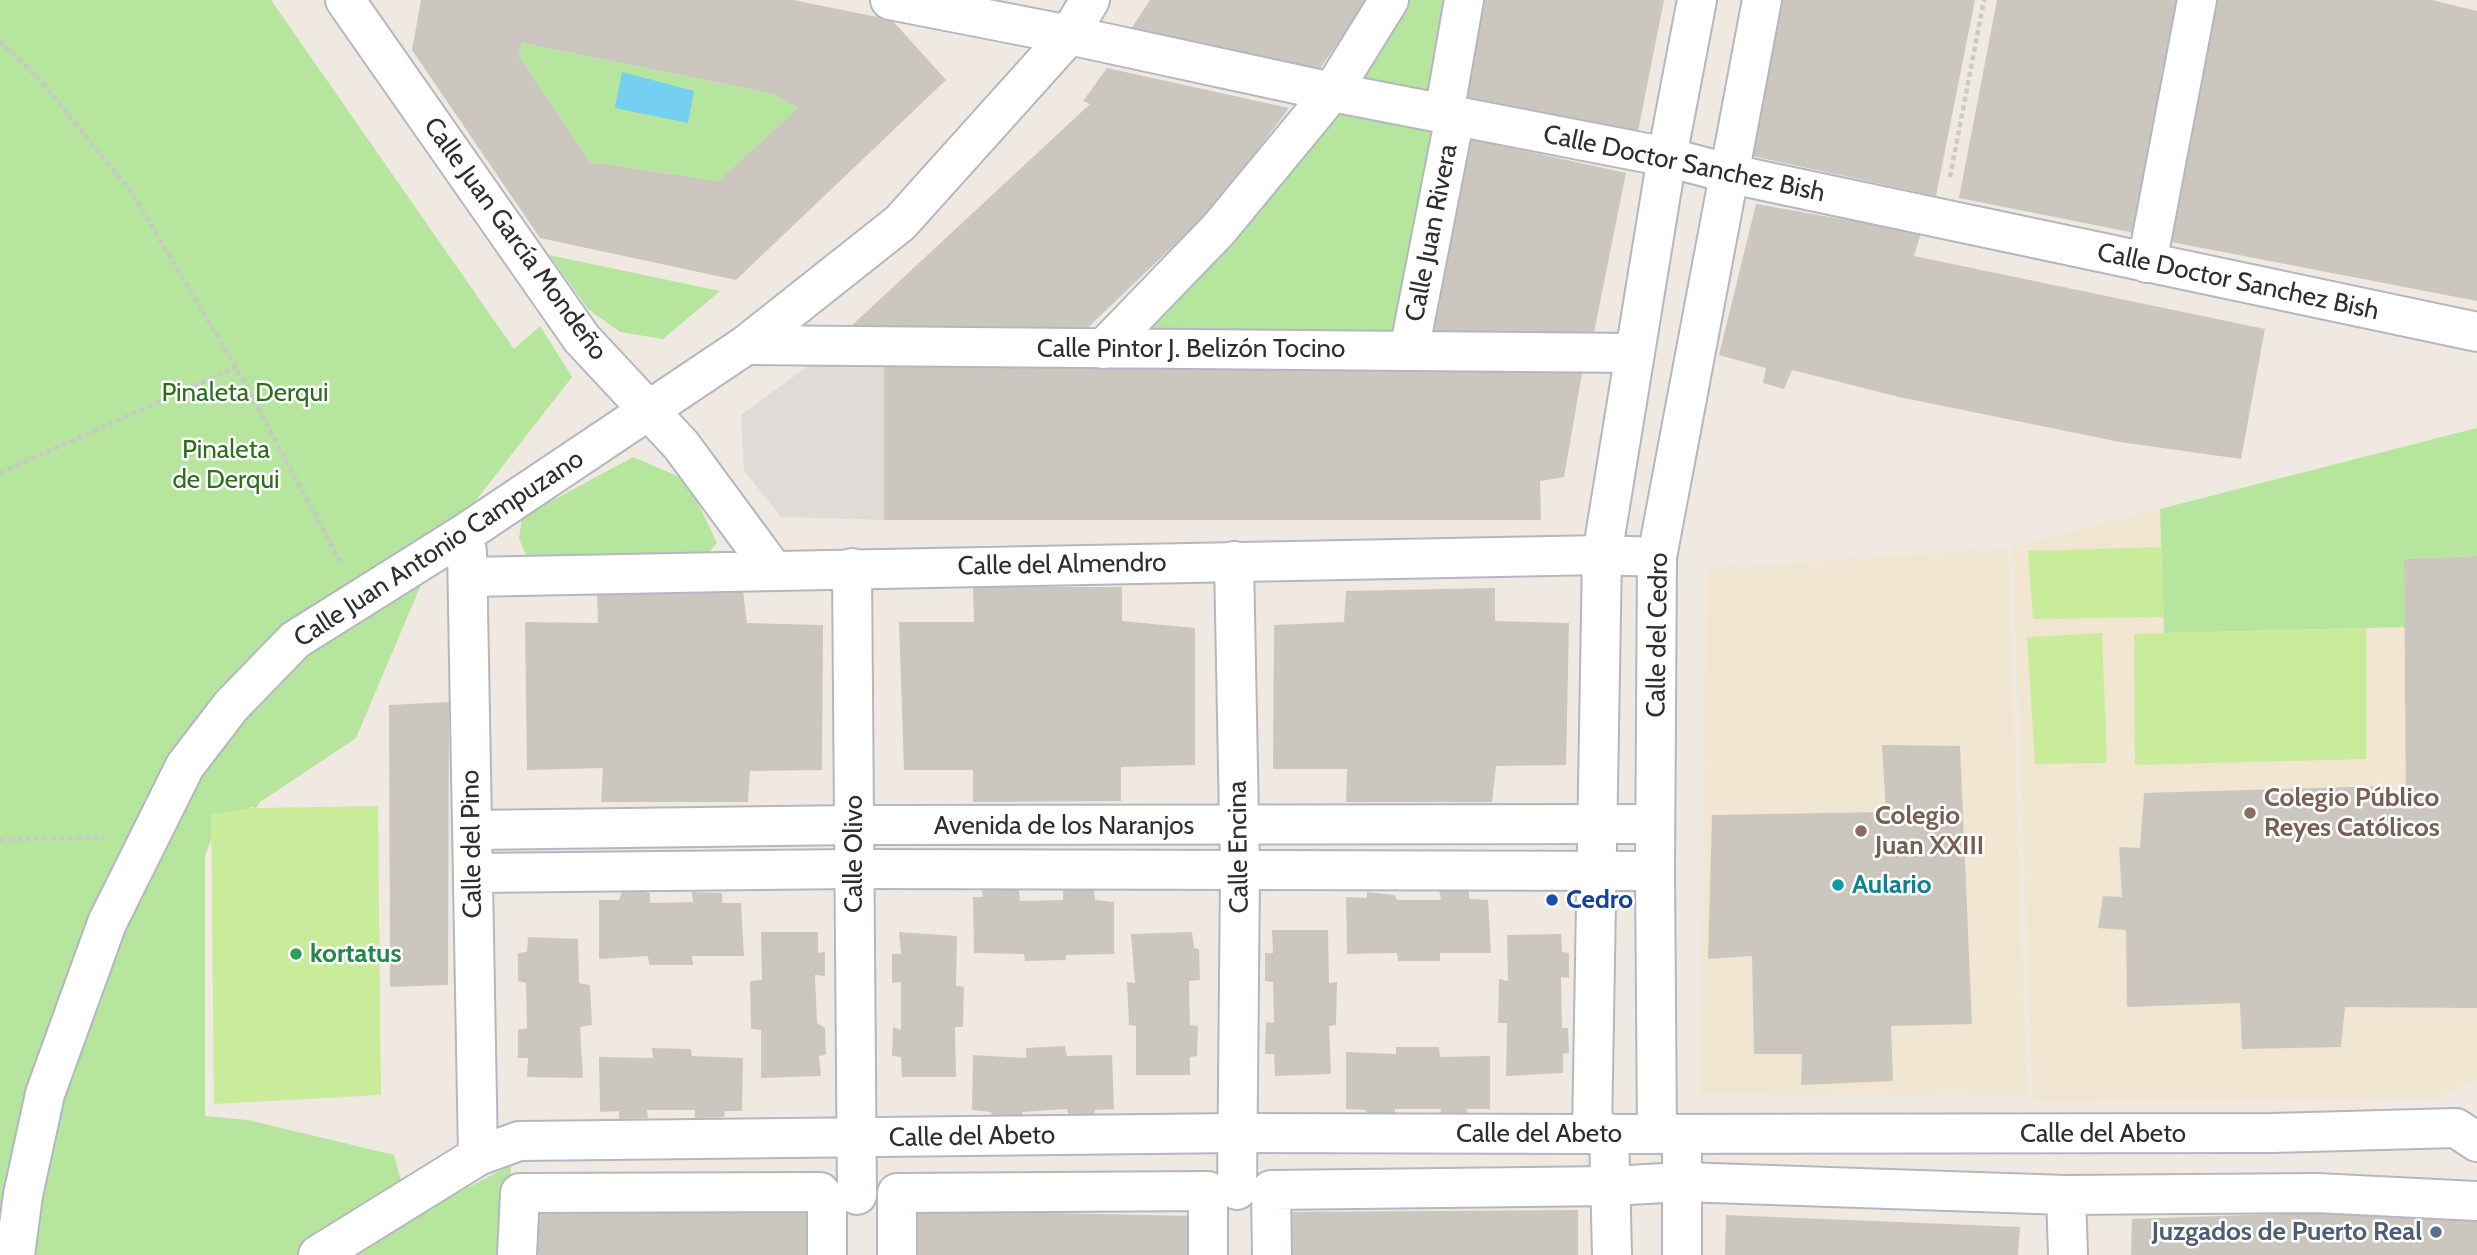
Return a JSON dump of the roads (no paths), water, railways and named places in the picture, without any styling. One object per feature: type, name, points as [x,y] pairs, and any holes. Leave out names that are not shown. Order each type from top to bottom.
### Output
[{"type":"street","name":"Calle Juan García Mondeño","points":[[345,0],[582,339],[650,410],[710,481],[773,570]]},
{"type":"street","name":"Calle Doctor Sanchez Bish","points":[[890,0],[1069,34],[1332,92],[1667,157],[1731,174],[2477,332]]},
{"type":"street","name":"Calle Juan Antonio Campuzano","points":[[15,1255],[23,1195],[46,1094],[107,923],[185,766],[231,706],[295,640],[467,532],[746,345],[900,223],[1069,34],[1090,0]]},
{"type":"street","points":[[1103,349],[1219,229],[1332,92],[1390,0]]},
{"type":"street","name":"Calle Juan Rivera","points":[[1409,351],[1450,115],[1464,0]]},
{"type":"street","points":[[1612,1255],[1611,1186],[1600,1134],[1596,870],[1602,555],[1667,157],[1697,0]]},
{"type":"street","name":"Calle del Cedro","points":[[1682,1255],[1682,1182],[1670,1134],[1655,871],[1657,557],[1762,0]]},
{"type":"street","points":[[2147,263],[2197,0]]},
{"type":"street","name":"Calle Pintor J. Belizón Tocino","points":[[746,345],[1635,353]]},
{"type":"street","name":"Calle del Pino","points":[[467,532],[478,1156]]},
{"type":"street","name":"Calle del Almendro","points":[[468,577],[1234,561],[1602,555],[1657,557]]},
{"type":"street","name":"Calle Encina","points":[[1234,561],[1240,871],[1239,1190]]},
{"type":"street","name":"Calle Olivo","points":[[827,1255],[827,1201],[839,1193],[855,1139],[852,568]]},
{"type":"street","name":"Avenida de los Naranjos","points":[[472,830],[854,825],[1655,824]]},
{"type":"street","name":"Avenida de los Naranjos","points":[[472,873],[854,869],[1655,871]]},
{"type":"street","name":"Calle del Abeto","points":[[318,1255],[478,1156],[519,1141],[1238,1133],[2272,1133],[2470,1129]]},
{"type":"street","points":[[517,1255],[520,1193],[1239,1190],[1611,1186],[1682,1182],[2066,1195],[2317,1193],[2477,1200]]},
{"type":"street","points":[[1208,1255],[1239,1190]]},
{"type":"street","points":[[1239,1190],[1272,1255]]},
{"type":"street","points":[[897,1193],[897,1255]]},
{"type":"street","points":[[2066,1195],[2068,1255]]},
{"type":"water","points":[[622,72],[694,91],[688,123],[615,108]]},
{"type":"place","name":"Colegio Público Reyes Católicos","points":[[2250,813]]},
{"type":"place","name":"Colegio Juan XXIII","points":[[1861,831]]},
{"type":"place","name":"Aulario","points":[[1838,885]]},
{"type":"place","name":"Cedro","points":[[1552,900]]},
{"type":"place","name":"kortatus","points":[[296,954]]},
{"type":"place","name":"Juzgados de Puerto Real","points":[[2436,1232]]},
{"type":"park label","name":"Pinaleta Derqui","points":[[245,393]]},
{"type":"park label","name":"Pinaleta de Derqui","points":[[226,465]]}]
